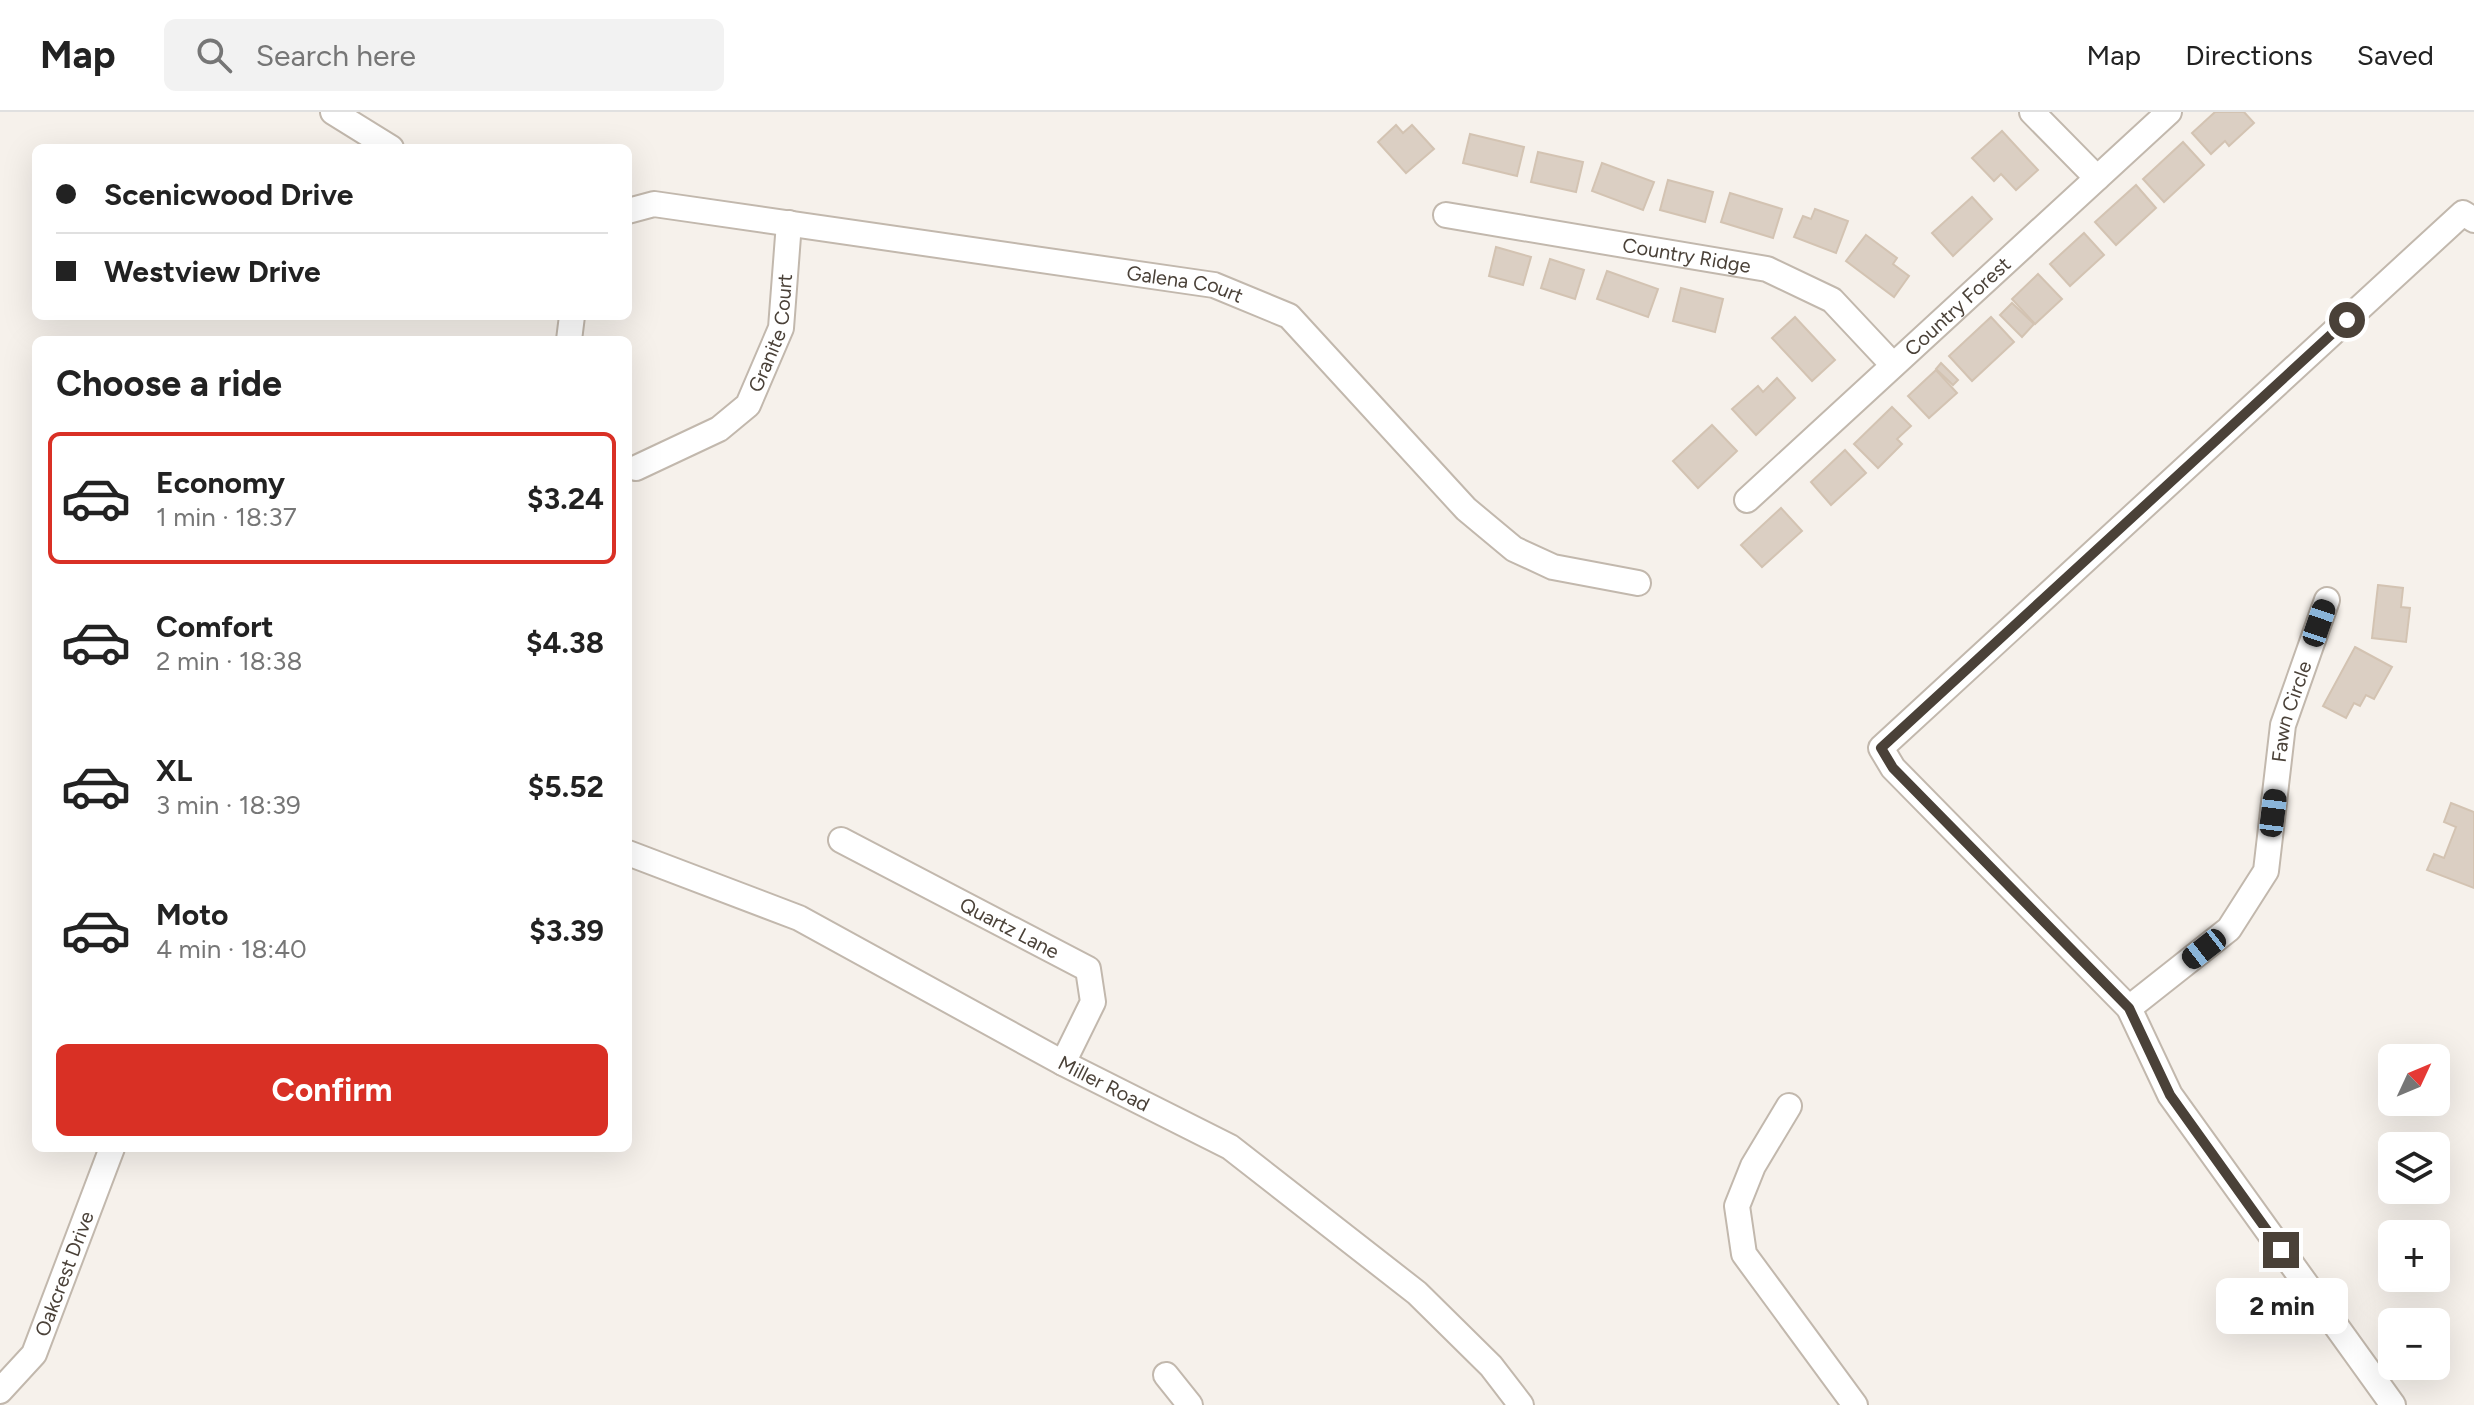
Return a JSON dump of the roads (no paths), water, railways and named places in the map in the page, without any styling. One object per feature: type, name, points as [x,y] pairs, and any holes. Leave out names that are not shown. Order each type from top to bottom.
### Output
[{"type":"street","points":[[333,112],[385,144]]},
{"type":"street","points":[[2032,112],[2097,178]]},
{"type":"street","name":"Country Forest","points":[[1747,500],[2169,112]]},
{"type":"street","name":"Galena Court","points":[[632,210],[654,204],[1214,285],[1289,316],[1466,509],[1514,549],[1553,567],[1638,583]]},
{"type":"street","name":"Country Ridge","points":[[1446,215],[1767,269],[1832,300],[1893,365]]},
{"type":"street","points":[[2393,1405],[2170,1095],[2129,1008],[1893,768],[1881,748],[2468,216]]},
{"type":"street","name":"Granite Court","points":[[636,468],[719,429],[748,405],[781,328],[789,223]]},
{"type":"street","name":"Fawn Circle","points":[[2129,1008],[2229,929],[2266,871],[2283,725],[2327,600]]},
{"type":"street","name":"Quartz Lane","points":[[841,840],[1088,969],[1093,1002],[1063,1063]]},
{"type":"street","name":"Miller Road","points":[[632,855],[799,918],[1063,1063],[1230,1147],[1417,1293],[1491,1366],[1521,1405]]},
{"type":"street","points":[[1789,1106],[1753,1166],[1737,1206],[1744,1254],[1847,1403]]},
{"type":"street","name":"Oakcrest Drive","points":[[0,1391],[34,1354],[110,1152]]},
{"type":"street","points":[[1166,1375],[1190,1405]]}]
